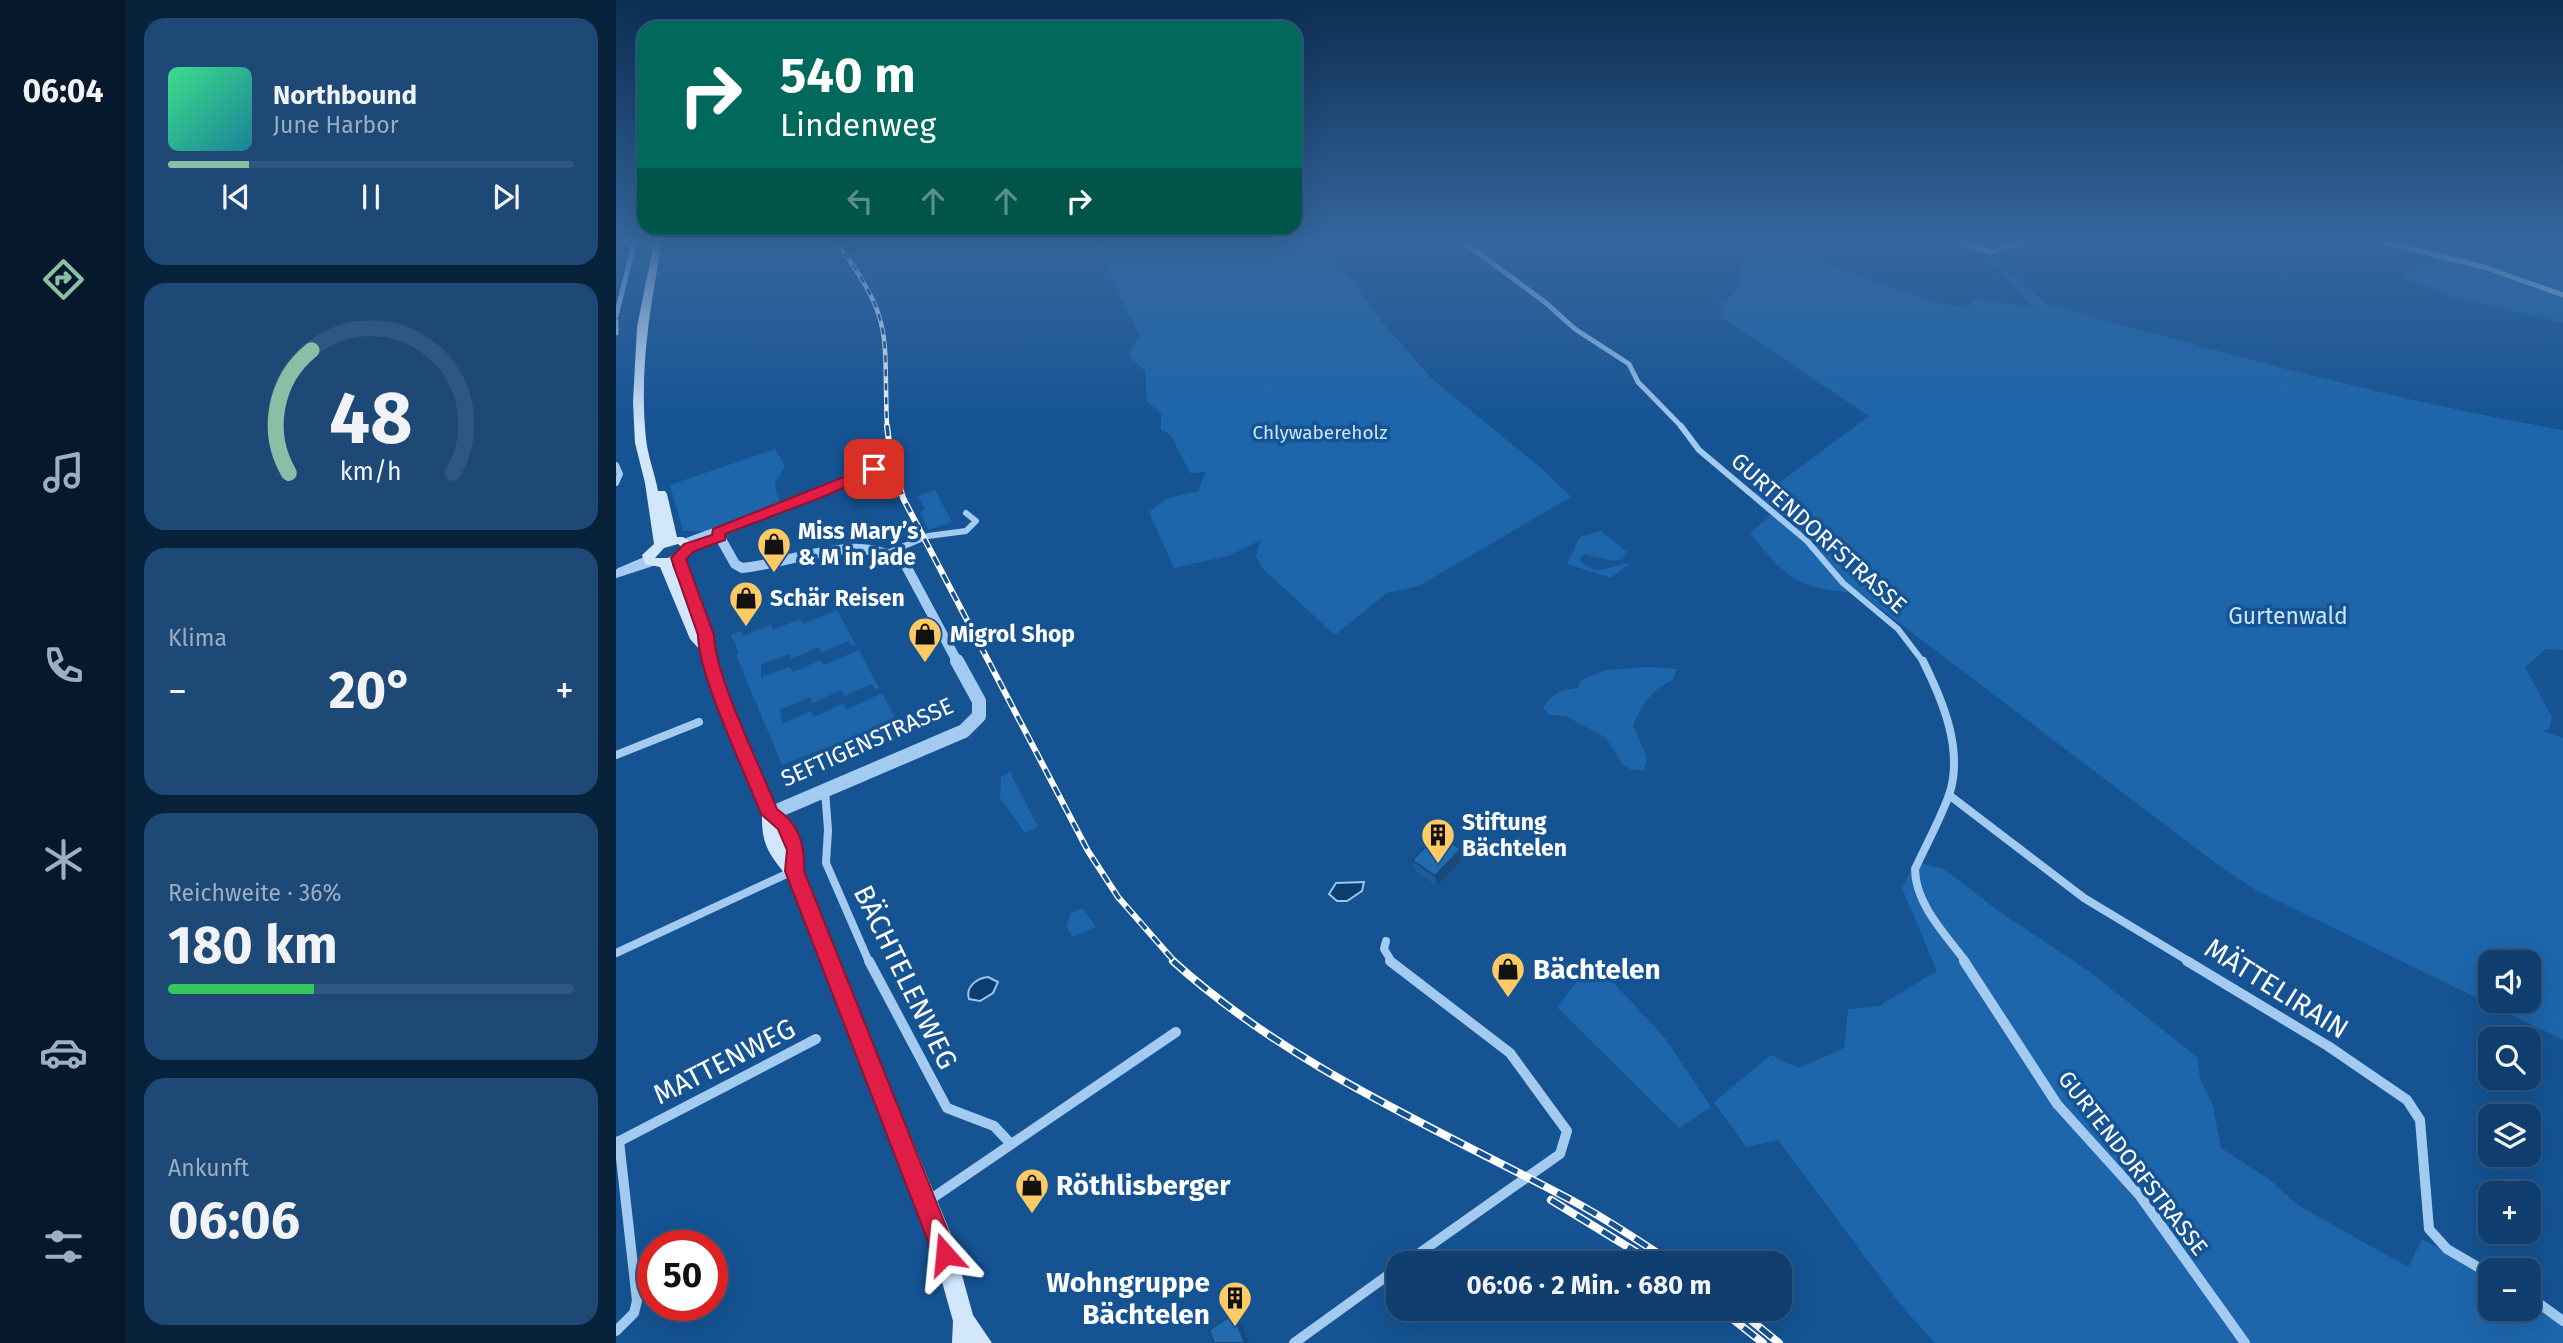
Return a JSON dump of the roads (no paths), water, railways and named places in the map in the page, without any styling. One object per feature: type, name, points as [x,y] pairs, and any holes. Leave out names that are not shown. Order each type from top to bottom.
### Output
[{"type":"main road","points":[[646,305],[638,371],[641,443],[651,483],[662,495],[666,543]]},
{"type":"main road","points":[[666,543],[688,545],[661,561],[650,552],[666,543]]},
{"type":"main road","name":"SEFTIGENSTRASSE","points":[[661,561],[697,639],[706,648],[770,814],[769,832],[779,858],[794,871],[927,1202],[964,1332],[981,1343]]},
{"type":"street","name":"GURTENDORFSTRASSE","points":[[1548,305],[1575,329],[1629,364],[1638,382],[1717,468],[1807,541],[1843,583],[1898,629],[1921,656],[1938,691],[1952,737],[1954,773],[1949,795],[1915,869],[1916,882],[1931,915],[1986,990],[2057,1104],[2140,1196],[2245,1343]]},
{"type":"street","points":[[616,318],[616,333]]},
{"type":"street","points":[[616,465],[620,474],[616,483]]},
{"type":"street","points":[[688,545],[821,493],[877,467]]},
{"type":"street","points":[[719,534],[734,564],[742,568],[844,551],[873,549],[890,552],[929,536],[966,531],[976,521],[966,513]]},
{"type":"street","name":"SEFTIGENSTRASSE","points":[[770,814],[956,735],[973,724],[981,711],[979,701],[905,564],[890,552]]},
{"type":"street","points":[[616,574],[661,561]]},
{"type":"street","points":[[616,755],[699,722]]},
{"type":"street","name":"BÄCHTELENWEG","points":[[825,789],[823,810],[828,833],[823,847],[826,863],[881,986],[947,1108],[956,1114],[995,1124],[1012,1144]]},
{"type":"street","name":"MÄTTELIRAIN","points":[[1949,795],[2084,898],[2328,1046],[2407,1100],[2420,1120],[2429,1229],[2447,1250],[2478,1267]]},
{"type":"street","points":[[616,953],[794,871]]},
{"type":"street","points":[[1386,941],[1384,949],[1390,961],[1510,1053],[1567,1131],[1560,1154],[1526,1175],[1422,1251]]},
{"type":"street","points":[[927,1202],[1176,1032]]},
{"type":"street","name":"MATTENWEG","points":[[618,1142],[816,1039]]},
{"type":"street","points":[[616,1331],[634,1313],[637,1301],[618,1142]]},
{"type":"street","points":[[1294,1343],[1386,1277]]},
{"type":"street","points":[[2541,1305],[2563,1321]]},
{"type":"railway","points":[[874,305],[883,330],[885,349],[887,427]]},
{"type":"railway","points":[[887,426],[890,451],[903,498],[1088,851],[1118,897],[1175,962]]},
{"type":"railway","points":[[1173,961],[1218,998],[1314,1064],[1415,1120],[1584,1207],[1655,1251]]},
{"type":"railway","points":[[1551,1200],[1635,1251]]},
{"type":"railway","points":[[1735,1321],[1763,1343]]},
{"type":"railway","points":[[1752,1321],[1779,1343]]},
{"type":"place","name":"Miss Mary’s & M in Jade","points":[[774,574]]},
{"type":"place","name":"Schär Reisen","points":[[746,628]]},
{"type":"place","name":"Migrol Shop","points":[[925,664]]},
{"type":"place","name":"Stiftung Bächtelen","points":[[1438,865]]},
{"type":"place","name":"Bächtelen","points":[[1508,999]]},
{"type":"place","name":"Röthlisberger","points":[[1032,1215]]},
{"type":"place","name":"Wohngruppe Bächtelen","points":[[1235,1328]]},
{"type":"park label","name":"Chlywabereholz","points":[[1320,432]]},
{"type":"park label","name":"Gurtenwald","points":[[2288,616]]}]
